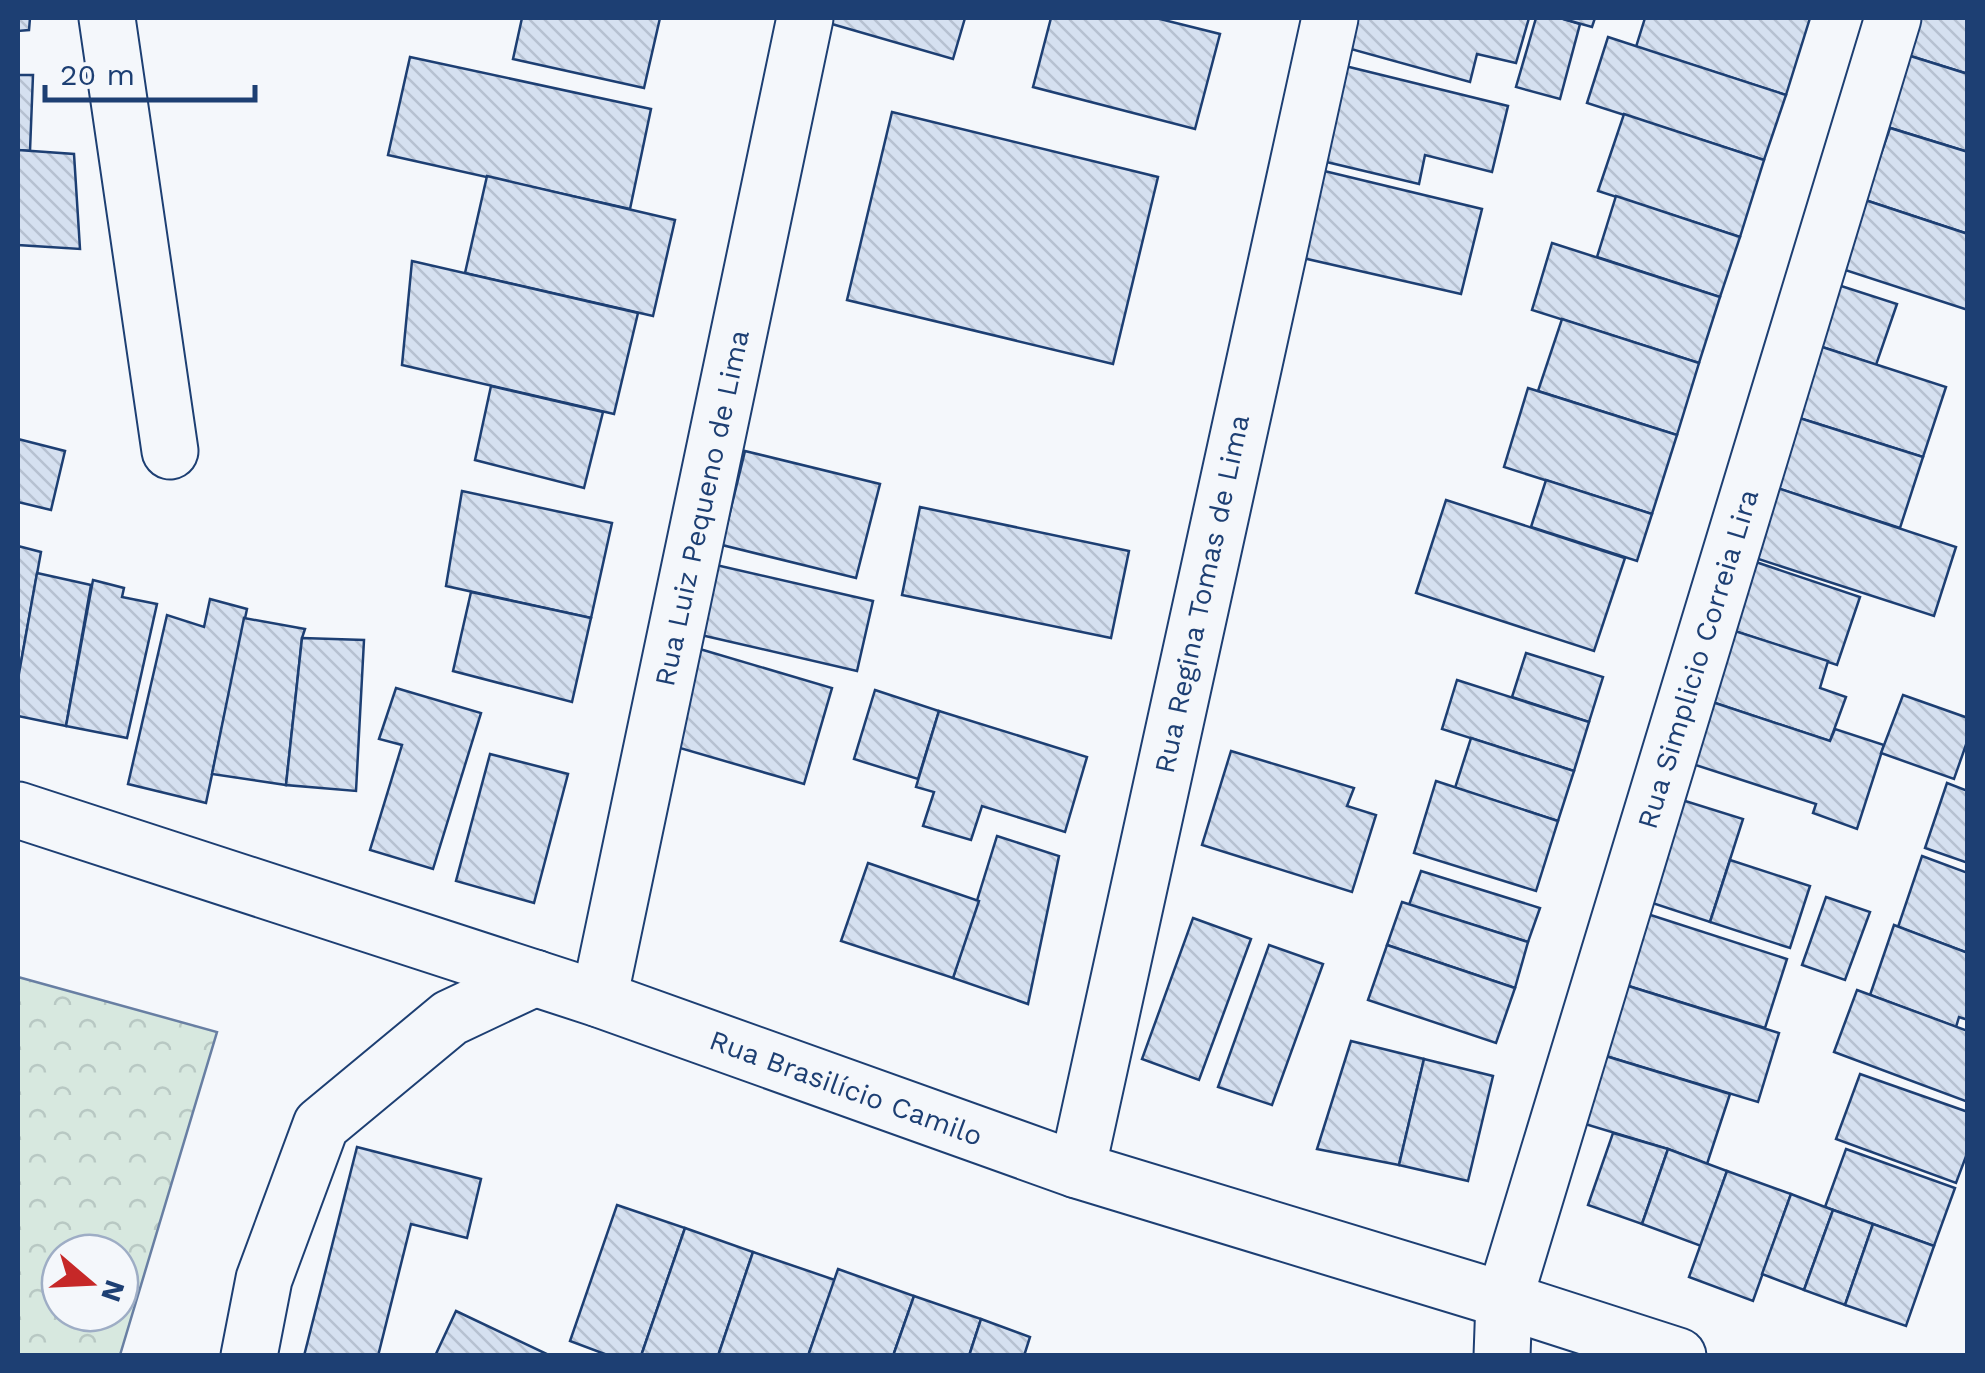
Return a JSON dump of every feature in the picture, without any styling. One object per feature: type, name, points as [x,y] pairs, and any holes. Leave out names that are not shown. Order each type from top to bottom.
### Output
[{"type":"street","points":[[107,18],[170,451]]},
{"type":"street","name":"Rua Luiz Pequeno de Lima","points":[[599,999],[805,18]]},
{"type":"street","name":"Rua Regina Tomas de Lima","points":[[1077,1170],[1330,18]]},
{"type":"street","name":"Rua Simplicio Correia Lira","points":[[1502,1356],[1504,1300],[1893,18]]},
{"type":"street","name":"Rua Brasilício Camilo","points":[[18,810],[599,999],[1077,1170],[1678,1356]]},
{"type":"street","points":[[249,1356],[264,1279],[322,1126],[450,1018],[535,978]]},
{"type":"green space","points":[[18,977],[217,1032],[140,1288],[140,1233],[40,1233],[40,1333],[127,1333],[120,1355],[18,1355]]},
{"type":"building","points":[[18,18],[30,18],[29,30],[18,31]]},
{"type":"building","points":[[522,18],[660,18],[644,88],[513,59]]},
{"type":"building","points":[[811,18],[965,18],[953,59]]},
{"type":"building","points":[[1051,18],[1156,18],[1220,34],[1195,129],[1033,87]]},
{"type":"building","points":[[1336,18],[1529,18],[1516,63],[1477,54],[1470,82],[1329,43]]},
{"type":"building","points":[[1536,18],[1560,18],[1580,24],[1560,99],[1516,87]]},
{"type":"building","points":[[1560,18],[1595,18],[1592,27]]},
{"type":"building","points":[[1645,18],[1810,18],[1786,95],[1636,47]]},
{"type":"building","points":[[1916,18],[1968,18],[1968,74],[1904,54]]},
{"type":"building","points":[[1608,37],[1786,95],[1764,160],[1587,103]]},
{"type":"building","points":[[1904,54],[1968,74],[1968,152],[1881,125]]},
{"type":"building","points":[[410,57],[651,109],[630,209],[388,155]]},
{"type":"building","points":[[1337,64],[1508,106],[1492,172],[1425,155],[1419,184],[1314,159]]},
{"type":"building","points":[[18,75],[33,75],[30,151],[18,150]]},
{"type":"building","points":[[892,112],[1158,177],[1113,364],[847,300]]},
{"type":"building","points":[[1624,114],[1764,160],[1740,237],[1598,191]]},
{"type":"building","points":[[1890,128],[1968,152],[1968,234],[1865,200]]},
{"type":"building","points":[[18,150],[74,154],[80,249],[18,245]]},
{"type":"building","points":[[1316,169],[1482,209],[1461,294],[1294,256]]},
{"type":"building","points":[[487,176],[675,220],[653,316],[465,273]]},
{"type":"building","points":[[1616,196],[1740,237],[1720,297],[1597,257]]},
{"type":"building","points":[[1865,200],[1968,234],[1968,310],[1842,269]]},
{"type":"building","points":[[1552,243],[1720,297],[1699,363],[1532,310]]},
{"type":"building","points":[[412,261],[638,313],[614,414],[402,365]]},
{"type":"building","points":[[1835,284],[1897,304],[1876,365],[1816,345]]},
{"type":"building","points":[[1562,319],[1699,363],[1677,435],[1538,391]]},
{"type":"building","points":[[1816,345],[1946,387],[1923,457],[1793,416]]},
{"type":"building","points":[[491,386],[603,412],[584,488],[475,460]]},
{"type":"building","points":[[1528,388],[1677,435],[1652,514],[1504,467]]},
{"type":"building","points":[[1793,416],[1923,457],[1900,528],[1771,486]]},
{"type":"building","points":[[18,439],[65,451],[51,510],[18,502]]},
{"type":"building","points":[[745,451],[880,484],[856,578],[722,545]]},
{"type":"building","points":[[1546,480],[1652,514],[1637,561],[1531,527]]},
{"type":"building","points":[[1771,486],[1956,547],[1934,616],[1740,553]]},
{"type":"building","points":[[462,491],[612,523],[591,618],[446,586]]},
{"type":"building","points":[[1446,500],[1625,558],[1594,651],[1416,593]]},
{"type":"building","points":[[920,507],[1129,551],[1111,638],[902,595]]},
{"type":"building","points":[[18,546],[41,552],[18,679]]},
{"type":"building","points":[[1735,555],[1860,597],[1837,665],[1713,624]]},
{"type":"building","points":[[716,565],[873,601],[857,671],[701,635]]},
{"type":"building","points":[[37,573],[91,585],[66,726],[18,716],[18,679]]},
{"type":"building","points":[[93,580],[124,588],[122,597],[157,604],[127,738],[66,726]]},
{"type":"building","points":[[471,592],[591,618],[572,702],[453,671]]},
{"type":"building","points":[[210,599],[247,609],[206,803],[128,784],[167,615],[204,627]]},
{"type":"building","points":[[244,618],[305,629],[286,785],[212,774]]},
{"type":"building","points":[[1713,624],[1828,661],[1820,688],[1846,697],[1830,741],[1691,695]]},
{"type":"building","points":[[302,638],[364,640],[356,791],[286,785]]},
{"type":"building","points":[[693,647],[832,688],[804,784],[666,744]]},
{"type":"building","points":[[1526,653],[1603,677],[1589,722],[1512,697]]},
{"type":"building","points":[[1457,680],[1589,722],[1574,771],[1442,729]]},
{"type":"building","points":[[396,688],[481,713],[433,869],[370,850],[402,745],[379,739]]},
{"type":"building","points":[[875,690],[939,711],[918,779],[854,759]]},
{"type":"building","points":[[1691,695],[1830,741],[1835,729],[1884,745],[1857,829],[1813,813],[1816,804],[1671,757]]},
{"type":"building","points":[[1903,695],[1968,718],[1968,739],[1954,779],[1881,753]]},
{"type":"building","points":[[939,711],[1087,757],[1065,832],[982,806],[971,840],[923,826],[934,792],[916,787]]},
{"type":"building","points":[[1471,738],[1574,771],[1558,821],[1455,788]]},
{"type":"building","points":[[1231,751],[1354,788],[1347,806],[1376,815],[1352,892],[1202,845]]},
{"type":"building","points":[[490,754],[568,774],[534,903],[456,881]]},
{"type":"building","points":[[1436,781],[1558,821],[1536,891],[1414,853]]},
{"type":"building","points":[[1947,783],[1968,791],[1968,863],[1925,848]]},
{"type":"building","points":[[1666,795],[1743,819],[1710,922],[1634,897]]},
{"type":"building","points":[[997,836],[1059,856],[1028,1004],[953,978]]},
{"type":"building","points":[[1922,856],[1968,873],[1968,953],[1898,927]]},
{"type":"building","points":[[1730,860],[1810,886],[1790,948],[1710,922]]},
{"type":"building","points":[[868,863],[979,901],[953,978],[841,941]]},
{"type":"building","points":[[1421,871],[1540,908],[1528,942],[1409,905]]},
{"type":"building","points":[[1826,897],[1870,912],[1845,980],[1802,965]]},
{"type":"building","points":[[1402,902],[1528,942],[1515,988],[1387,945]]},
{"type":"building","points":[[1632,909],[1787,959],[1765,1028],[1609,980]]},
{"type":"building","points":[[1193,918],[1251,939],[1199,1080],[1142,1059]]},
{"type":"building","points":[[1894,925],[1968,953],[1968,1020],[1959,1017],[1956,1027],[1870,995]]},
{"type":"building","points":[[1269,945],[1323,964],[1272,1105],[1218,1087]]},
{"type":"building","points":[[1387,945],[1515,988],[1496,1043],[1368,1000]]},
{"type":"building","points":[[1609,980],[1779,1033],[1758,1102],[1586,1050]]},
{"type":"building","points":[[1857,990],[1968,1031],[1968,1102],[1834,1052]]},
{"type":"building","points":[[1351,1041],[1424,1059],[1399,1165],[1317,1149]]},
{"type":"building","points":[[1586,1050],[1730,1094],[1707,1164],[1565,1118]]},
{"type":"building","points":[[1424,1059],[1493,1076],[1468,1181],[1399,1165]]},
{"type":"building","points":[[1860,1074],[1968,1112],[1968,1151],[1956,1183],[1836,1139]]},
{"type":"building","points":[[1613,1133],[1668,1149],[1642,1224],[1588,1205]]},
{"type":"building","points":[[357,1147],[481,1179],[467,1238],[411,1224],[378,1356],[304,1356]]},
{"type":"building","points":[[1668,1149],[1727,1171],[1701,1246],[1642,1224]]},
{"type":"building","points":[[1846,1149],[1955,1188],[1934,1246],[1825,1207]]},
{"type":"building","points":[[1727,1171],[1791,1194],[1753,1301],[1689,1277]]},
{"type":"building","points":[[1791,1194],[1833,1210],[1804,1290],[1762,1274]]},
{"type":"building","points":[[617,1205],[685,1228],[641,1356],[610,1356],[570,1341]]},
{"type":"building","points":[[1833,1210],[1873,1224],[1845,1305],[1804,1290]]},
{"type":"building","points":[[1873,1224],[1934,1246],[1906,1326],[1845,1305]]},
{"type":"building","points":[[685,1228],[753,1252],[718,1356],[641,1356]]},
{"type":"building","points":[[753,1252],[835,1280],[808,1356],[718,1356]]},
{"type":"building","points":[[838,1269],[914,1296],[893,1356],[808,1356]]},
{"type":"building","points":[[914,1296],[981,1319],[969,1356],[893,1356]]},
{"type":"building","points":[[456,1311],[549,1355],[549,1356],[435,1356]]},
{"type":"building","points":[[981,1319],[1030,1337],[1024,1356],[969,1356]]}]
